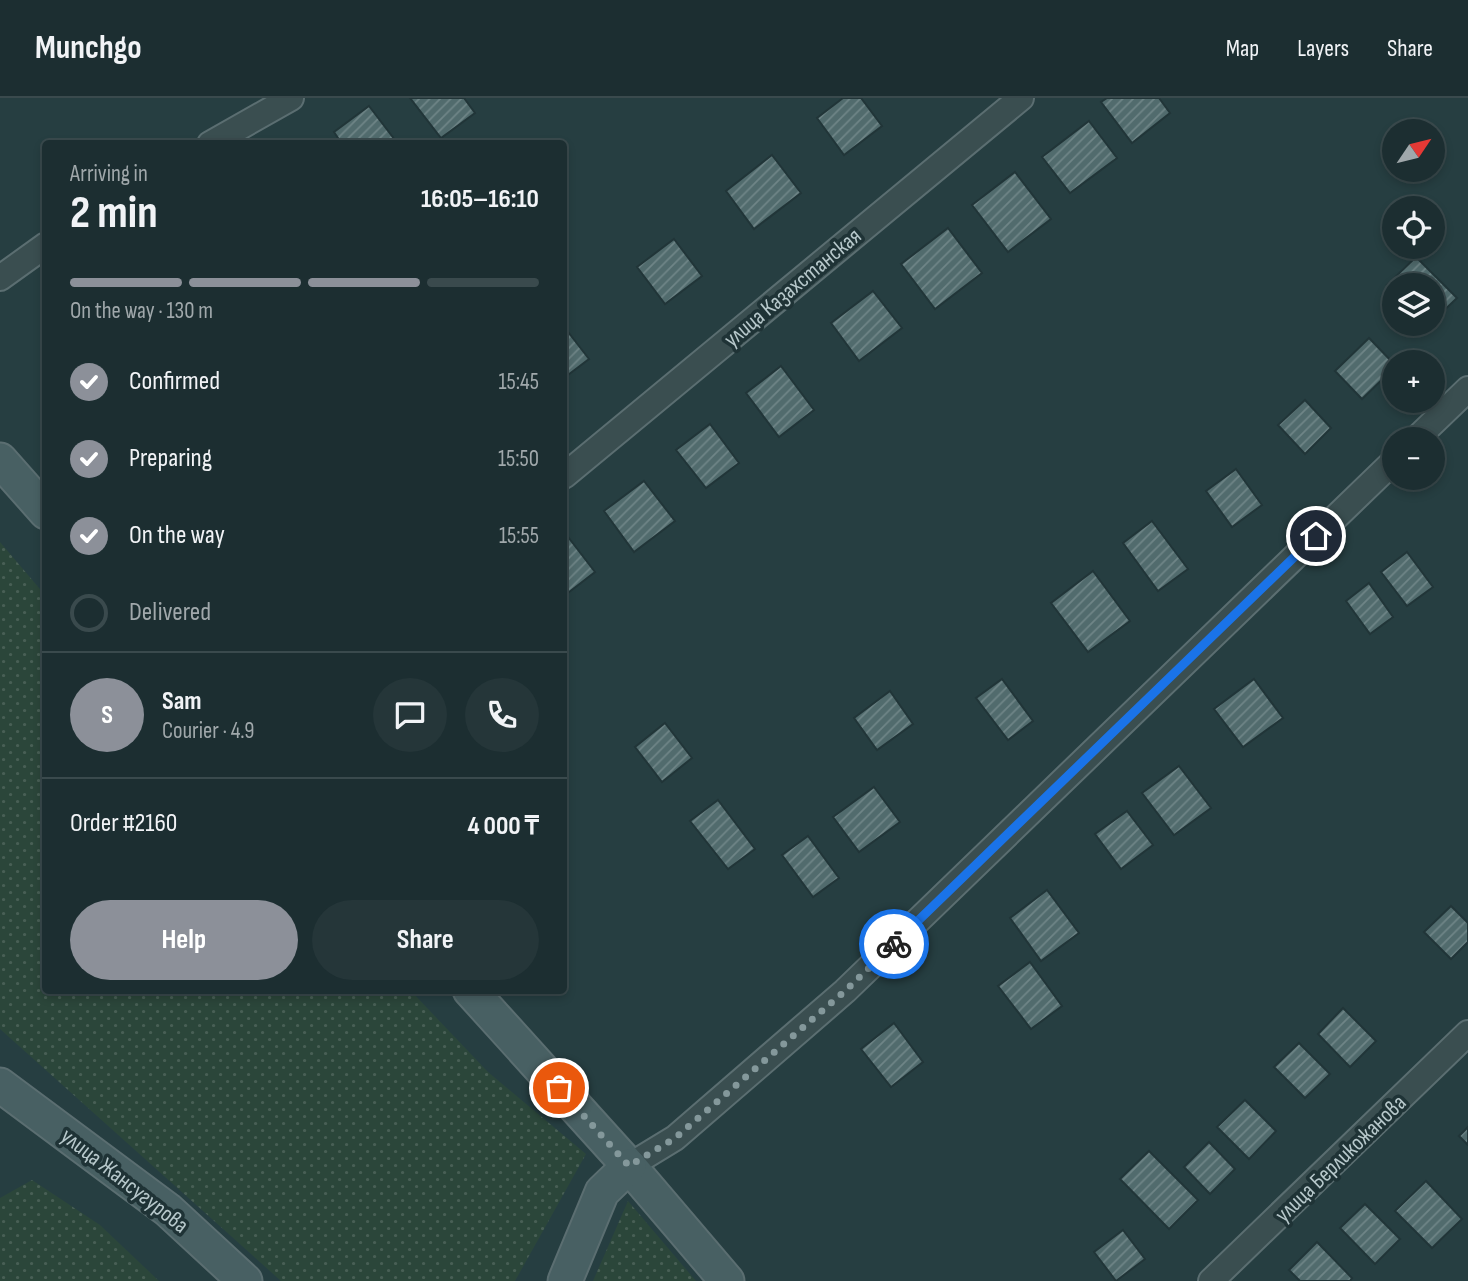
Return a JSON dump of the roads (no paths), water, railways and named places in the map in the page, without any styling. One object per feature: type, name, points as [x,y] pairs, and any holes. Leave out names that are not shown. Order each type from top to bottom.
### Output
[{"type":"main road","points":[[0,460],[42,507]]},
{"type":"main road","points":[[474,994],[629,1166],[727,1281]]},
{"type":"main road","name":"улица Жансугурова","points":[[0,1085],[168,1210],[245,1281]]},
{"type":"main road","points":[[565,1281],[602,1192],[629,1166]]},
{"type":"street","points":[[217,140],[291,98]]},
{"type":"street","name":"улица Казахстанская","points":[[567,474],[1021,98]]},
{"type":"street","points":[[0,278],[42,248]]},
{"type":"street","points":[[1428,427],[1468,389]]},
{"type":"street","points":[[629,1166],[675,1138],[845,991],[1382,473]]},
{"type":"street","name":"улица Берликожанова","points":[[1211,1281],[1468,1033]]}]
